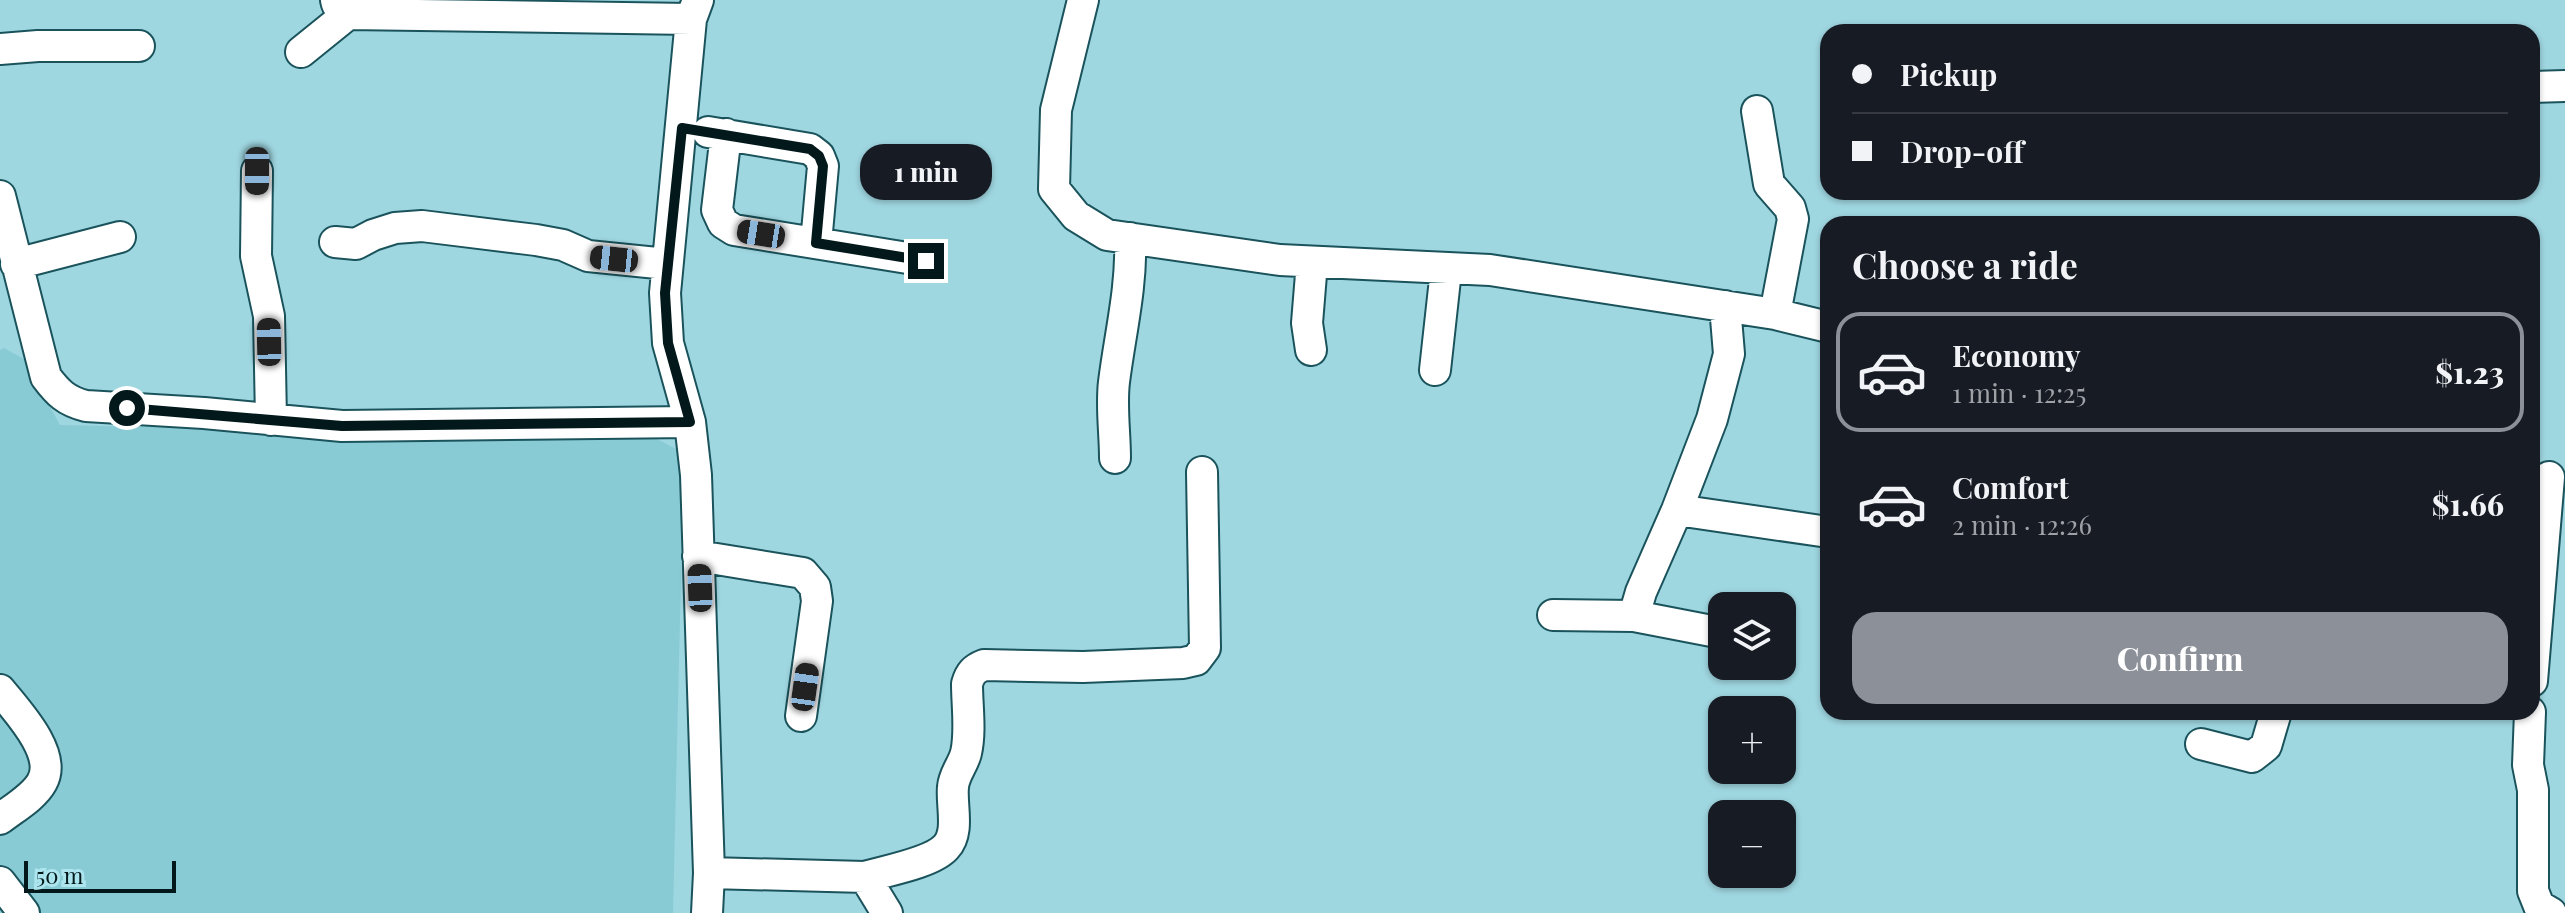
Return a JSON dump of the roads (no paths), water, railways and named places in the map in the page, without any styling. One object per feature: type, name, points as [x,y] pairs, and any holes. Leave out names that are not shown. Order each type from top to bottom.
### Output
[{"type":"street","points":[[1083,0],[1056,110],[1054,189],[1076,216],[1107,235],[1280,260],[1490,270],[1775,314],[1820,325]]},
{"type":"street","points":[[301,52],[342,7],[694,10],[665,293],[668,343],[690,422],[696,475],[709,873],[707,913]]},
{"type":"street","points":[[0,49],[139,46]]},
{"type":"street","points":[[2540,87],[2565,86]]},
{"type":"street","points":[[1757,111],[1769,184],[1790,208],[1793,219],[1775,314]]},
{"type":"street","points":[[682,128],[810,149],[819,156],[823,166],[816,243]]},
{"type":"street","points":[[726,134],[717,210],[723,223],[734,230],[926,261]]},
{"type":"street","points":[[257,171],[256,256],[269,316],[271,420]]},
{"type":"street","points":[[0,196],[46,377],[58,394],[72,402],[86,406],[342,426],[690,422]]},
{"type":"street","points":[[335,242],[356,244],[395,228],[422,226],[536,240],[563,245],[588,256],[667,264]]},
{"type":"street","points":[[16,264],[120,237]]},
{"type":"street","points":[[1115,458],[1113,386],[1128,296],[1130,238]]},
{"type":"street","points":[[1311,350],[1307,323],[1312,262]]},
{"type":"street","points":[[1435,370],[1446,270]]},
{"type":"street","points":[[1634,616],[1712,419],[1729,354],[1725,306]]},
{"type":"street","points":[[709,873],[865,877],[932,857],[945,849],[953,830],[954,779],[967,746],[967,684],[975,669],[984,665],[1083,667],[1196,660],[1205,648],[1202,472]]},
{"type":"street","points":[[2540,585],[2549,476]]},
{"type":"street","points":[[1677,510],[1820,531]]},
{"type":"street","points":[[698,556],[803,573],[815,587],[817,601],[801,716]]},
{"type":"street","points":[[1553,615],[1634,616],[1708,630]]},
{"type":"street","points":[[0,819],[34,793],[43,782],[47,759],[41,746],[2,695]]},
{"type":"street","points":[[2201,744],[2252,757],[2266,746],[2274,720]]},
{"type":"street","points":[[2530,720],[2528,765],[2533,790],[2533,891],[2539,906],[2551,913]]},
{"type":"street","points":[[865,877],[887,913]]},
{"type":"street","points":[[0,882],[24,913]]}]
